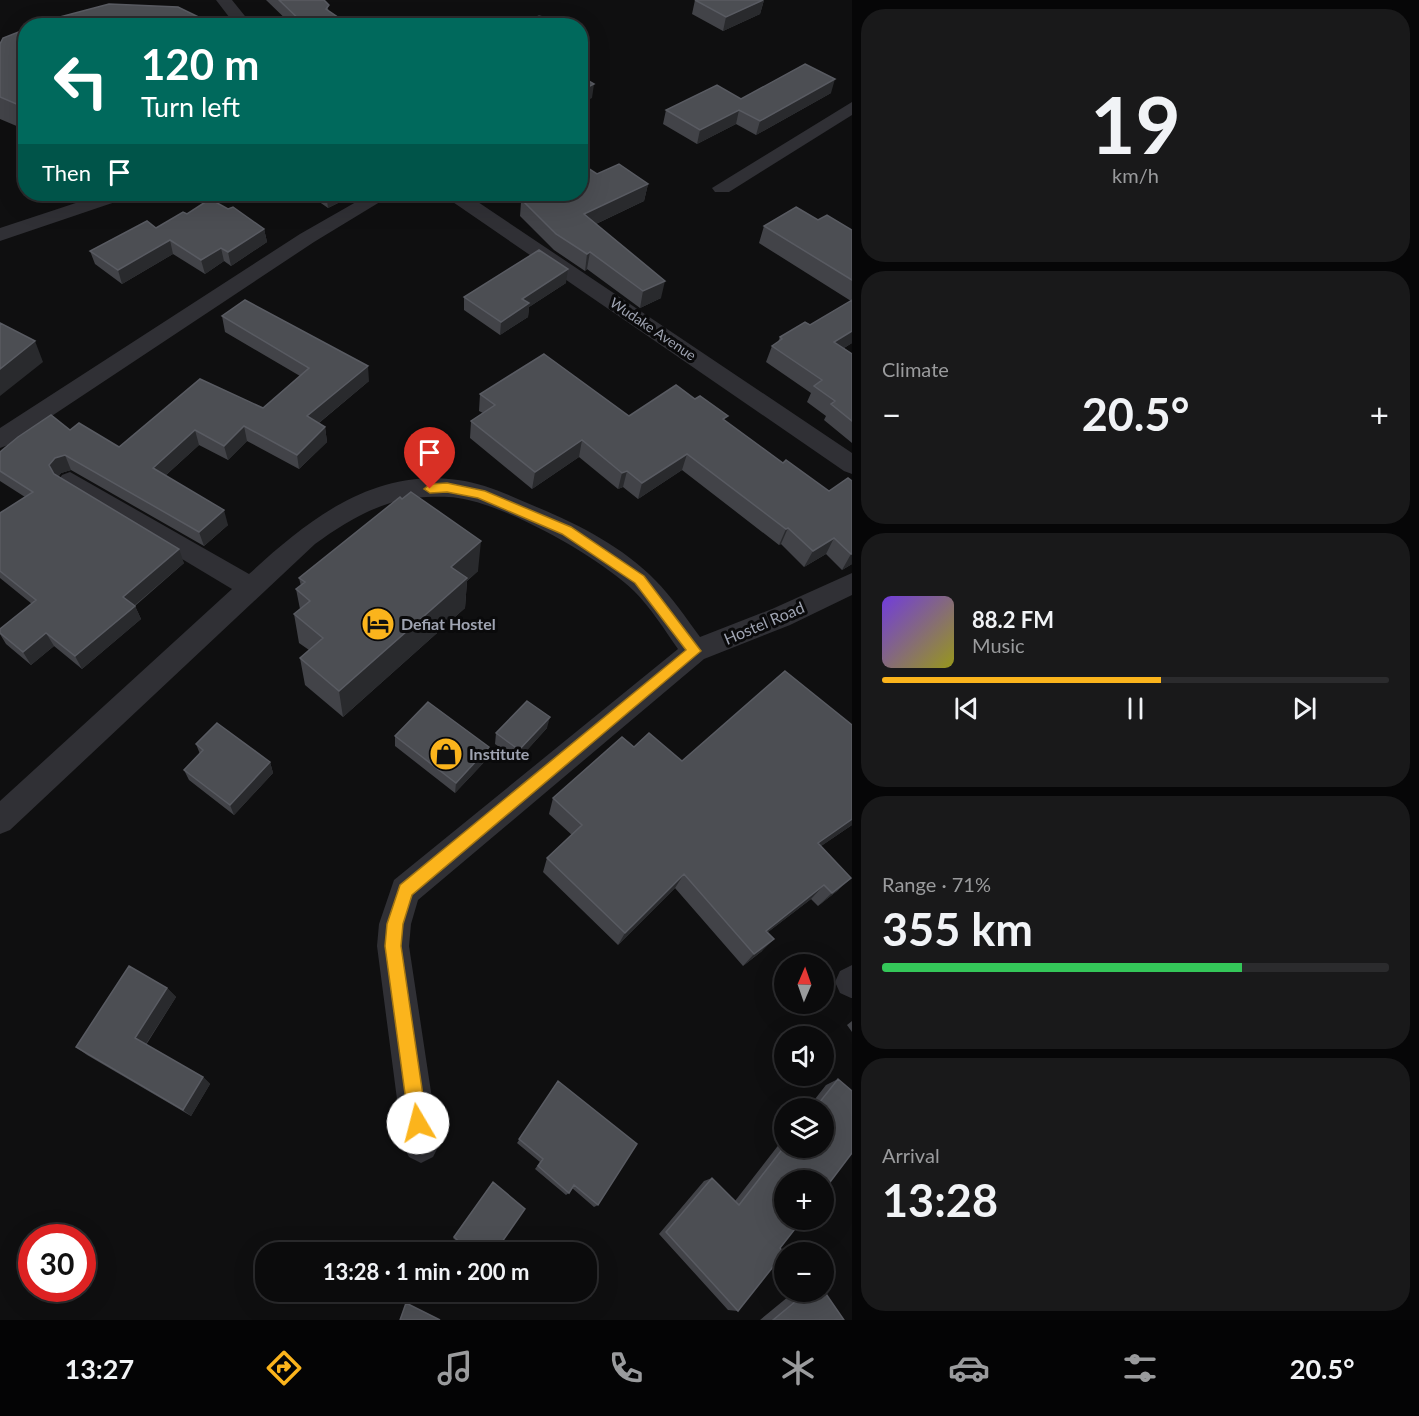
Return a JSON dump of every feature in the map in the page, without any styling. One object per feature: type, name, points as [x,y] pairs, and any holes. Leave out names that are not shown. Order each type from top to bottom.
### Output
[{"type":"street","points":[[224,0],[239,18]]},
{"type":"street","points":[[722,188],[852,107]]},
{"type":"street","points":[[0,235],[100,201]]},
{"type":"street","points":[[0,440],[297,244],[371,201]]},
{"type":"street","name":"Wudake Avenue","points":[[464,201],[852,465]]},
{"type":"street","points":[[70,481],[251,588]]},
{"type":"street","points":[[0,820],[313,532],[353,506],[402,492],[447,487],[480,494],[566,531],[639,579],[695,651]]},
{"type":"street","name":"Hostel Road","points":[[421,1145],[393,946],[395,924],[405,891],[695,651],[782,617],[852,584]]},
{"type":"building","points":[[279,0],[324,0],[329,5],[326,9],[339,18],[298,18]]},
{"type":"building","points":[[695,0],[763,0],[726,17]]},
{"type":"building","points":[[109,4],[178,7],[201,18],[56,18]]},
{"type":"building","points":[[18,32],[18,105],[0,97],[0,44],[3,38]]},
{"type":"building","points":[[805,64],[835,79],[760,121],[739,110],[700,130],[666,110],[717,85],[741,99]]},
{"type":"building","points":[[619,164],[648,184],[584,214],[665,281],[643,291],[590,252],[587,254],[556,234],[523,201],[588,201],[588,168],[597,174]]},
{"type":"building","points":[[207,201],[214,201],[228,209],[233,207],[264,229],[228,252],[221,248],[201,260],[170,240],[118,270],[90,251],[147,221],[156,228],[183,212],[187,214]]},
{"type":"building","points":[[796,207],[818,220],[827,215],[852,230],[852,280],[764,226]]},
{"type":"building","points":[[539,250],[568,269],[522,299],[529,303],[501,322],[464,297]]},
{"type":"building","points":[[245,300],[368,366],[307,416],[325,427],[297,455],[244,426],[224,446],[195,430],[153,468],[224,510],[199,532],[65,455],[55,458],[49,465],[54,474],[179,549],[123,597],[135,606],[75,656],[46,633],[23,652],[0,633],[0,629],[36,600],[0,571],[0,513],[33,492],[0,471],[0,452],[51,415],[70,430],[79,423],[119,447],[200,379],[263,408],[309,368],[222,316]]},
{"type":"building","points":[[852,300],[852,331],[834,342],[852,354],[852,421],[831,404],[835,401],[814,386],[822,380],[772,346],[782,339],[780,337],[805,322],[810,325]]},
{"type":"building","points":[[0,323],[35,341],[0,369]]},
{"type":"building","points":[[544,354],[629,416],[676,385],[695,399],[700,396],[728,416],[723,419],[783,463],[786,460],[829,491],[848,478],[852,481],[852,554],[834,538],[813,551],[788,528],[786,529],[687,454],[642,483],[627,471],[622,473],[582,440],[535,472],[471,421],[495,405],[480,394]]},
{"type":"building","name":"Defiat Hostel","points":[[411,492],[481,541],[451,567],[467,578],[339,691],[300,658],[323,638],[294,614],[310,601],[296,589],[305,582],[299,578],[400,497],[402,499]]},
{"type":"building","points":[[785,671],[852,725],[852,819],[818,843],[851,878],[832,893],[824,885],[766,931],[774,939],[754,954],[684,874],[625,933],[547,858],[582,825],[553,798],[622,737],[634,747],[649,733],[682,761]]},
{"type":"building","points":[[527,701],[550,717],[519,750],[496,733]]},
{"type":"building","points":[[428,702],[489,747],[456,783],[395,736]]},
{"type":"building","points":[[217,723],[270,762],[230,805],[184,770],[203,750],[196,744]]},
{"type":"building","points":[[129,966],[167,988],[135,1038],[203,1077],[183,1110],[76,1047]]},
{"type":"building","points":[[838,1079],[852,1091],[852,1153],[834,1177],[834,1170],[774,1170],[774,1230],[794,1230],[785,1242],[774,1242],[774,1266],[738,1311],[666,1232],[712,1178],[739,1205],[775,1158],[834,1158],[834,1098],[823,1098]]},
{"type":"building","points":[[558,1081],[637,1144],[598,1205],[574,1185],[569,1193],[538,1166],[543,1159],[519,1139]]},
{"type":"building","points":[[493,1182],[525,1209],[502,1242],[460,1242],[454,1237]]},
{"type":"building","points":[[795,1302],[832,1302],[844,1320],[773,1320]]},
{"type":"building","points":[[406,1303],[440,1320],[400,1320]]},
{"type":"place","name":"Defiat Hostel","points":[[378,624]]},
{"type":"place","name":"Institute","points":[[446,754]]},
{"type":"route","points":[[418,1123],[393,946],[395,924],[405,891],[695,651],[639,579],[566,531],[480,494],[447,487],[430,489]]}]
